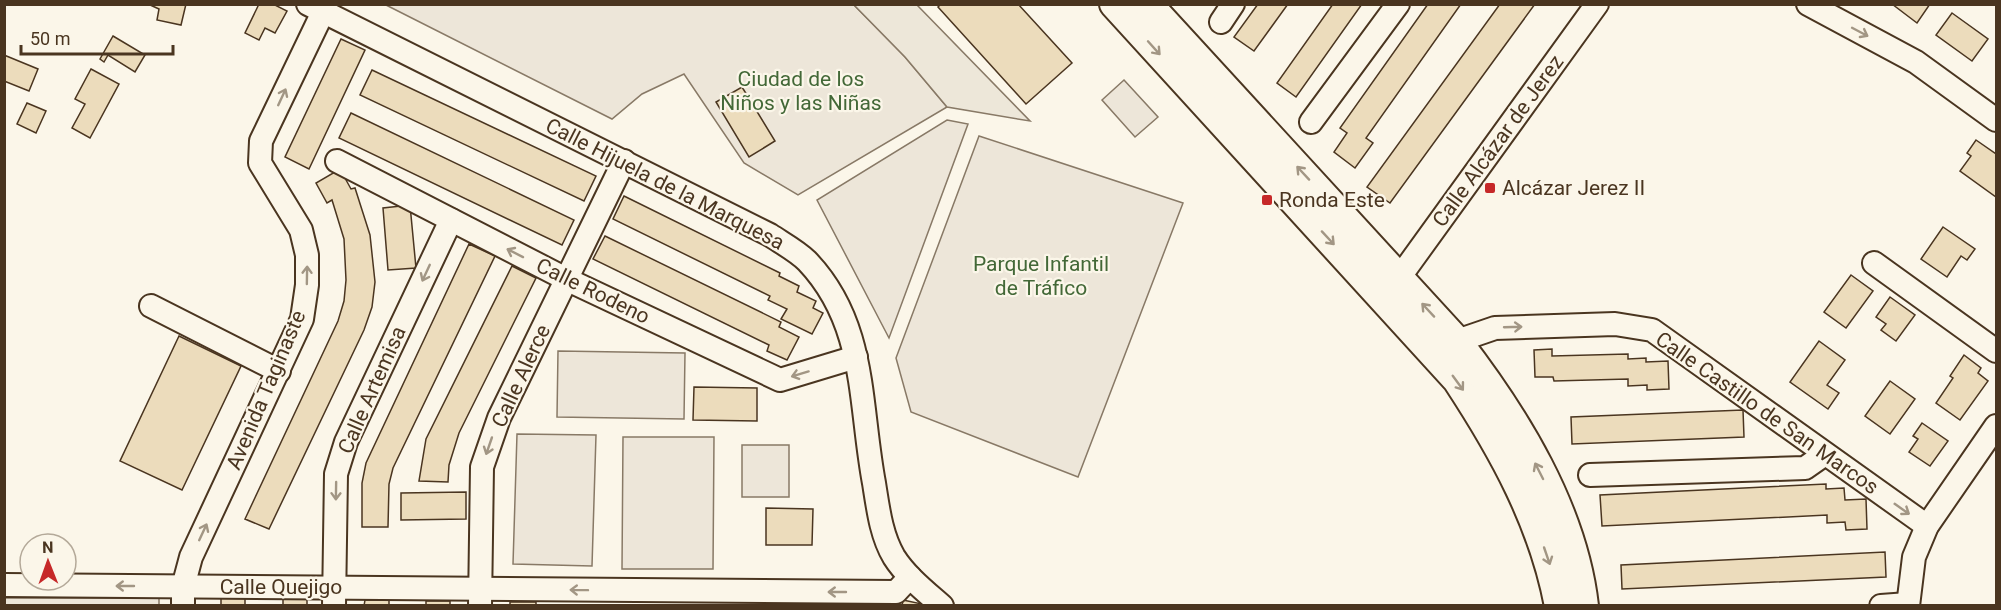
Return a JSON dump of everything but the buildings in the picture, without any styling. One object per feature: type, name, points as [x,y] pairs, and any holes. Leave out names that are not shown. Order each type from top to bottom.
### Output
[{"type":"main road","points":[[1114,4],[1457,380],[1497,441],[1533,516],[1552,572],[1559,606]]},
{"type":"main road","points":[[1148,4],[1457,341],[1491,384],[1520,433],[1550,492],[1572,547],[1584,606]]},
{"type":"street","points":[[1311,122],[1398,4]]},
{"type":"street","name":"Calle Alcázar de Jerez","points":[[1400,278],[1597,4]]},
{"type":"street","points":[[1808,4],[1916,62],[1996,120]]},
{"type":"street","name":"Calle Hijuela de la Marquesa","points":[[315,8],[770,235],[806,260],[832,291],[848,324],[856,357],[868,453],[881,523],[894,557],[899,591],[942,606]]},
{"type":"street","name":"Avenida Taginaste","points":[[183,596],[191,557],[302,320],[307,285],[307,255],[301,230],[260,163],[261,141],[315,8]]},
{"type":"street","name":"Calle Rodeno","points":[[338,160],[568,280],[780,380],[856,357]]},
{"type":"street","name":"Calle Alerce","points":[[480,598],[482,467],[499,418],[624,161]]},
{"type":"street","name":"Calle Artemisa","points":[[334,597],[336,474],[346,442],[451,220]]},
{"type":"street","points":[[1874,263],[1996,351]]},
{"type":"street","points":[[151,306],[279,371]]},
{"type":"street","name":"Calle Castillo de San Marcos","points":[[1457,341],[1496,328],[1615,324],[1652,330],[1927,526]]},
{"type":"street","points":[[1881,606],[1908,605],[1914,557],[1927,526],[1996,426]]},
{"type":"street","points":[[1590,475],[1805,468],[1825,454]]},
{"type":"street","name":"Calle Quejigo","points":[[4,585],[183,596],[480,598],[620,598],[899,591]]},
{"type":"green space","name":"Ciudad de los Niños y las Niñas","points":[[386,5],[854,5],[905,57],[947,107],[798,195],[744,163],[684,74],[642,94],[612,119]]},
{"type":"green space","points":[[1124,80],[1158,117],[1135,137],[1102,100]]},
{"type":"green space","points":[[947,120],[968,124],[889,338],[817,200]]},
{"type":"green space","name":"Parque Infantil de Tráfico","points":[[979,136],[1183,203],[1078,477],[911,412],[896,358]]},
{"type":"green space","points":[[558,351],[685,353],[684,419],[557,417]]},
{"type":"green space","points":[[517,434],[596,435],[592,566],[513,564]]},
{"type":"green space","points":[[623,437],[714,437],[713,569],[622,569]]},
{"type":"green space","points":[[742,445],[789,445],[789,497],[742,497]]},
{"type":"green space","points":[[5,598],[159,598],[159,606],[5,606]]},
{"type":"shaded area","points":[[854,5],[917,5],[1030,121],[947,107],[905,57]]},
{"type":"place","name":"Alcázar Jerez II","points":[[1490,188]]},
{"type":"place","name":"Ronda Este","points":[[1267,200]]}]
